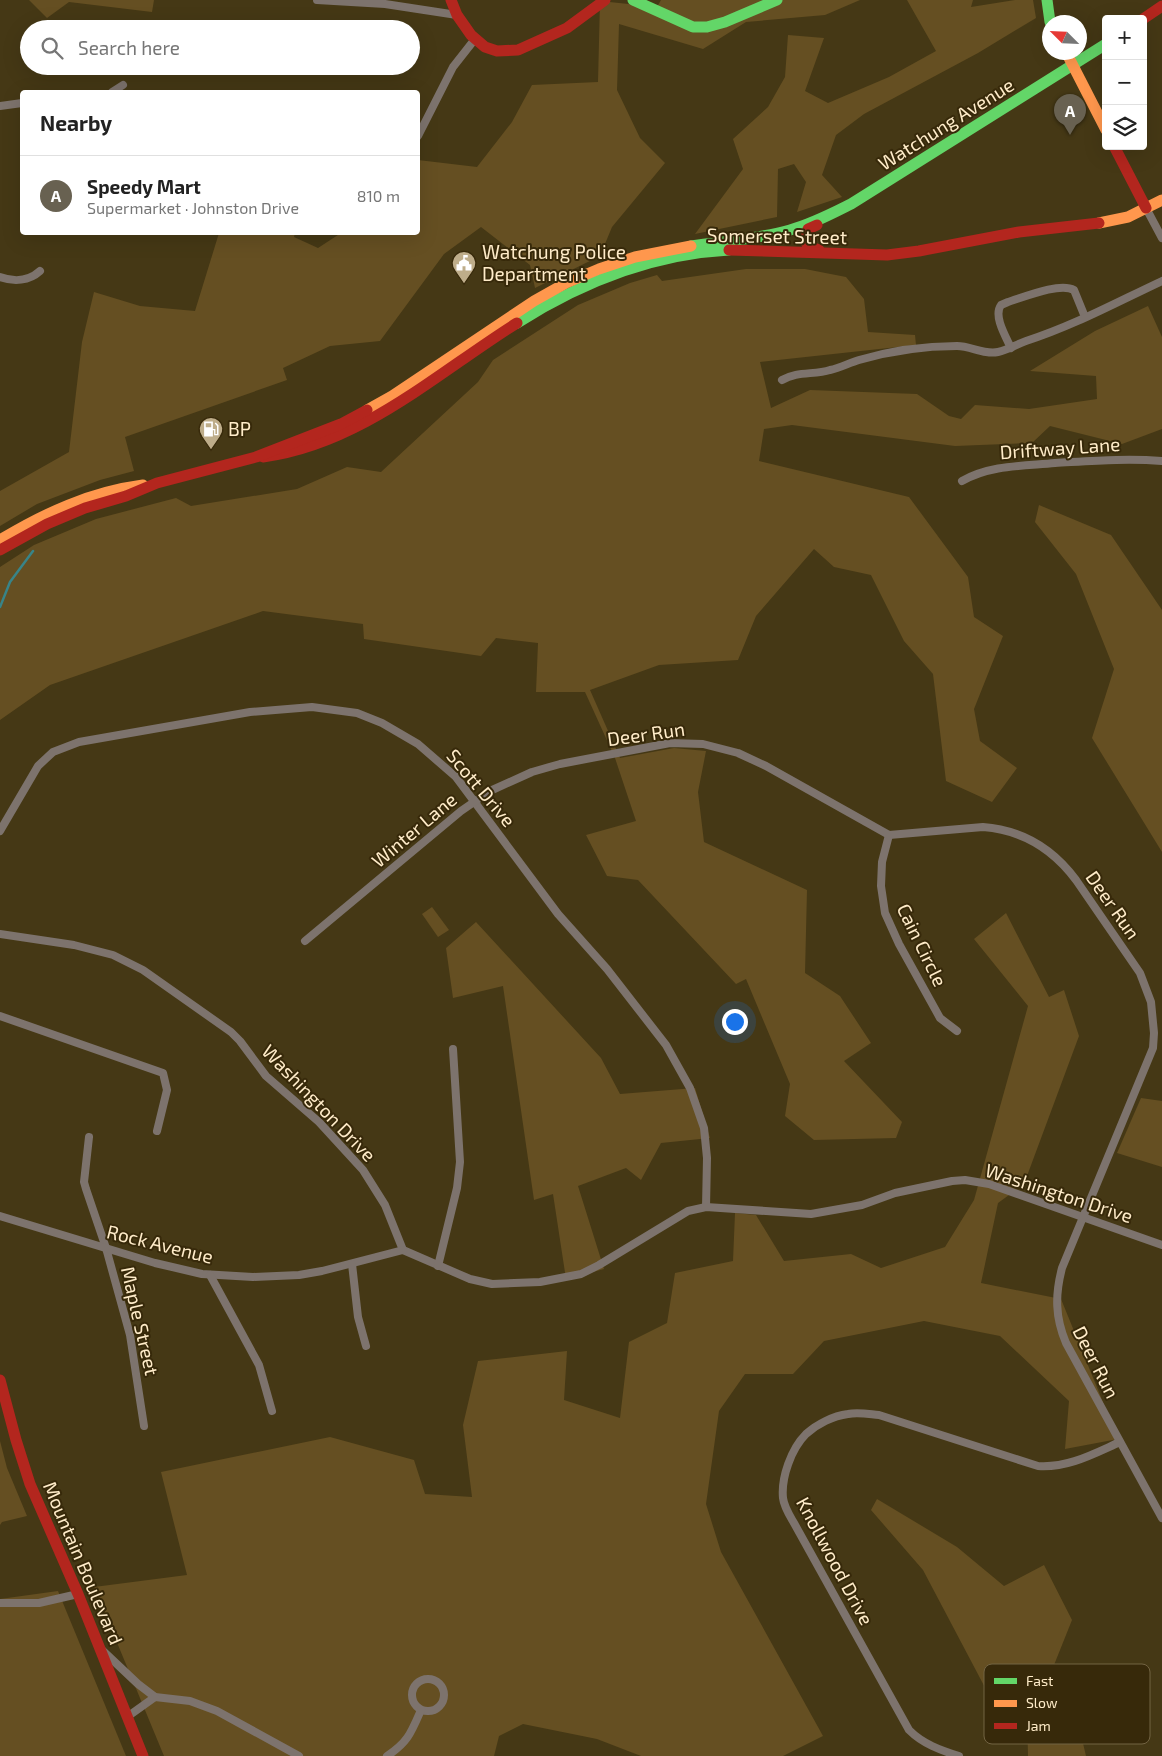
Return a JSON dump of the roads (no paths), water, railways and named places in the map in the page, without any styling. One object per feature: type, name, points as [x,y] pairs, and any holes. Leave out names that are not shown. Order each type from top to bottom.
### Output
[{"type":"main road","points":[[451,0],[457,15],[475,39],[491,50],[518,50],[567,28],[605,0]]},
{"type":"main road","points":[[633,0],[693,27],[707,27],[725,22],[777,0]]},
{"type":"main road","points":[[1047,0],[1049,15]]},
{"type":"main road","points":[[1147,16],[1162,6]]},
{"type":"main road","name":"Watchung Avenue","points":[[801,227],[852,204],[1102,47]]},
{"type":"main road","points":[[1069,60],[1102,122]]},
{"type":"main road","points":[[1116,150],[1146,208]]},
{"type":"main road","name":"Somerset Street","points":[[256,457],[278,456],[296,451],[329,439],[363,423],[402,401],[543,306],[583,285],[619,271],[672,257],[722,250],[877,255],[902,254],[1020,231],[1115,221],[1131,216],[1162,200]]},
{"type":"main road","points":[[843,254],[810,248],[805,244],[804,236],[808,229],[852,204]]},
{"type":"main road","name":"Somerset Street","points":[[0,550],[29,533],[65,516],[158,483],[256,457],[323,432],[376,406],[534,301],[583,276],[616,262],[694,244],[762,236],[801,227]]},
{"type":"main road","name":"Somerset Street","points":[[0,540],[46,514],[87,498],[126,486],[158,483]]},
{"type":"main road","name":"Mountain Boulevard","points":[[0,1380],[30,1484],[78,1594],[143,1756]]},
{"type":"street","points":[[317,0],[384,4],[457,15]]},
{"type":"street","points":[[420,132],[453,67],[475,39]]},
{"type":"street","points":[[115,90],[123,84]]},
{"type":"street","points":[[0,106],[20,104]]},
{"type":"street","points":[[1146,208],[1162,238]]},
{"type":"street","points":[[0,276],[19,280],[29,278],[40,271]]},
{"type":"street","points":[[782,380],[796,374],[830,370],[859,360],[886,354],[957,346],[990,353],[999,352],[1041,337],[1162,281]]},
{"type":"street","points":[[1011,348],[998,312],[1001,305],[1008,302],[1068,286],[1074,290],[1085,317]]},
{"type":"street","name":"Driftway Lane","points":[[962,481],[986,471],[1008,467],[1138,459],[1162,461]]},
{"type":"street","name":"Scott Drive","points":[[0,831],[38,766],[53,752],[79,742],[250,712],[312,707],[357,713],[403,734],[418,744],[456,778],[558,914],[607,969],[666,1045],[690,1088],[704,1128],[707,1158],[706,1208]]},
{"type":"street","name":"Deer Run","points":[[585,759],[670,743],[703,744],[722,748],[767,766],[888,835],[990,828],[1009,831],[1035,842],[1066,866],[1140,974],[1151,1002],[1154,1033],[1153,1048],[1062,1268],[1056,1289],[1059,1321],[1066,1343],[1162,1518]]},
{"type":"street","name":"Winter Lane","points":[[305,941],[474,801],[490,791],[532,772],[585,759]]},
{"type":"street","name":"Cain Circle","points":[[888,835],[882,862],[881,879],[885,913],[899,944],[940,1018],[957,1031]]},
{"type":"street","name":"Washington Drive","points":[[0,934],[74,945],[112,955],[143,970],[231,1032],[266,1076],[319,1122],[363,1170],[385,1205],[403,1250],[470,1279],[492,1284],[540,1282],[581,1274],[688,1211],[706,1208],[811,1214],[862,1205],[895,1193],[917,1188],[965,1180],[989,1184],[1162,1245]]},
{"type":"street","points":[[0,1016],[39,1028],[163,1073],[167,1090],[157,1131]]},
{"type":"street","points":[[438,1266],[457,1188],[460,1162],[453,1049]]},
{"type":"street","name":"Maple Street","points":[[89,1137],[84,1182],[106,1248],[130,1335],[144,1426]]},
{"type":"street","name":"Rock Avenue","points":[[0,1216],[155,1263],[210,1275],[253,1277],[299,1275],[352,1264],[403,1250]]},
{"type":"street","points":[[352,1264],[358,1317],[366,1346]]},
{"type":"street","points":[[210,1275],[259,1365],[272,1411]]},
{"type":"street","name":"Knollwood Drive","points":[[959,1756],[925,1743],[909,1730],[794,1523],[783,1501],[783,1485],[795,1449],[806,1434],[821,1424],[840,1416],[860,1413],[879,1415],[1038,1466],[1053,1467],[1067,1464],[1120,1442]]},
{"type":"street","points":[[0,1603],[38,1603],[78,1594]]},
{"type":"street","points":[[99,1647],[138,1684],[155,1697],[190,1701],[217,1711],[299,1756]]},
{"type":"street","points":[[421,1679],[434,1679],[442,1686],[444,1699],[436,1709],[427,1712],[420,1710],[414,1704],[411,1696],[412,1688],[421,1679]]},
{"type":"street","points":[[127,1717],[155,1697]]},
{"type":"street","points":[[387,1756],[406,1740],[420,1710]]},
{"type":"waterway","points":[[0,607],[10,582],[33,551]]},
{"type":"place","name":"Speedy Mart","points":[[1070,135]]},
{"type":"place","name":"Watchung Police Department","points":[[464,284]]},
{"type":"place","name":"BP","points":[[211,450]]}]
